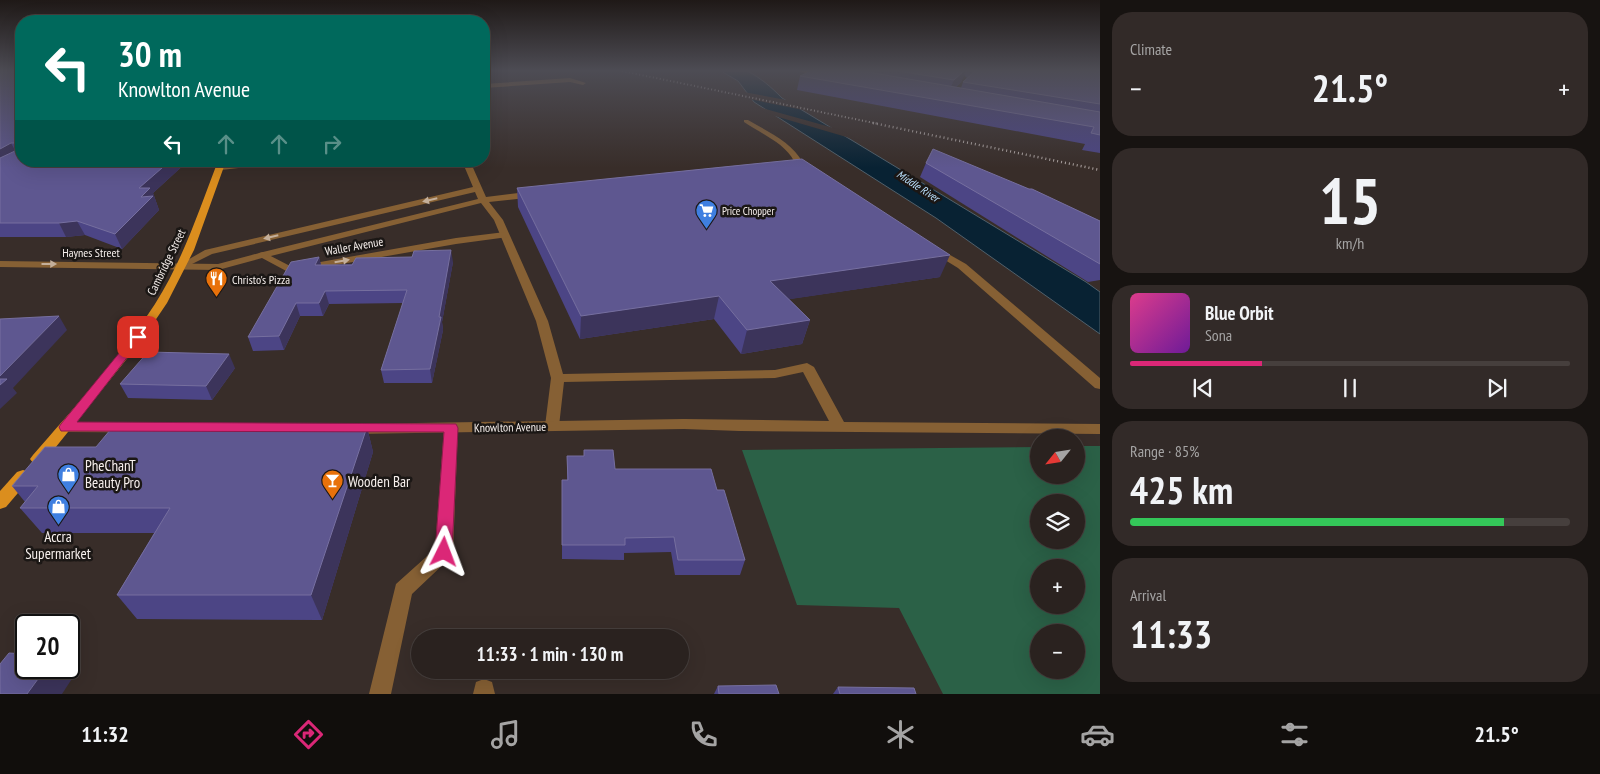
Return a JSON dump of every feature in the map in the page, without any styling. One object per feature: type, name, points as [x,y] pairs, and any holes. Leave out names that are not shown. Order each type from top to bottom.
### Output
[{"type":"main road","name":"Cambridge Street","points":[[0,502],[66,427],[138,337],[161,303],[182,266],[220,167]]},
{"type":"street","points":[[746,121],[782,142],[802,165],[775,166]]},
{"type":"street","points":[[468,167],[483,200],[498,220],[542,321],[558,378],[552,426]]},
{"type":"street","points":[[182,266],[208,252],[477,189]]},
{"type":"street","points":[[182,266],[218,267],[483,200],[546,193]]},
{"type":"street","name":"Waller Avenue","points":[[263,255],[290,270],[456,241],[505,235]]},
{"type":"street","points":[[928,245],[962,266],[1100,384]]},
{"type":"street","name":"Haynes Street","points":[[0,264],[182,266]]},
{"type":"street","points":[[558,378],[775,374],[806,367],[839,427]]},
{"type":"street","name":"Knowlton Avenue","points":[[338,428],[684,424],[1100,429]]},
{"type":"street","points":[[66,427],[240,428]]},
{"type":"street","points":[[380,694],[403,590],[444,552],[451,428]]},
{"type":"green space","points":[[1085,446],[1100,446],[1100,694],[943,694],[899,608],[797,605],[742,450],[1030,447],[1030,484],[1085,484]]},
{"type":"water","name":"Middle River","points":[[756,103],[791,103],[1086,282],[1100,292],[1100,334],[936,218]]},
{"type":"pier","points":[[771,103],[796,103],[808,111]]},
{"type":"pier","points":[[755,106],[841,130],[860,141],[768,114]]},
{"type":"building","points":[[0,103],[15,103],[15,143],[0,149]]},
{"type":"building","points":[[958,103],[1050,103],[1100,112],[1100,135],[1091,133],[1094,127]]},
{"type":"building","points":[[933,149],[1032,189],[1100,221],[1100,264],[926,163]]},
{"type":"building","points":[[15,151],[15,167],[163,167],[139,188],[150,188],[141,197],[153,196],[115,234],[77,221],[59,223],[0,223],[0,158]]},
{"type":"building","points":[[802,159],[950,255],[770,281],[810,320],[747,330],[719,296],[581,316],[517,188]]},
{"type":"building","points":[[451,250],[439,317],[441,317],[430,369],[381,370],[407,290],[325,291],[319,303],[296,303],[279,336],[248,337],[291,262],[319,257],[315,265],[352,265],[356,258],[412,257],[414,251]]},
{"type":"building","points":[[59,316],[0,376],[0,319]]},
{"type":"building","points":[[148,352],[229,354],[206,386],[120,384]]},
{"type":"building","points":[[0,379],[7,379],[0,385]]},
{"type":"building","points":[[367,427],[311,595],[117,595],[170,508],[20,508],[38,486],[12,486],[45,447],[96,447],[111,429]]},
{"type":"building","points":[[584,450],[613,450],[615,469],[711,469],[717,490],[724,490],[745,560],[678,560],[674,537],[625,538],[625,545],[562,545],[562,480],[568,480],[567,456],[584,456]]},
{"type":"building","points":[[9,653],[15,653],[15,679],[38,679],[27,694],[0,694],[0,664]]},
{"type":"building","points":[[776,685],[779,694],[719,694],[718,686]]},
{"type":"building","points":[[838,687],[914,688],[916,694],[840,694]]},
{"type":"railway","points":[[779,103],[879,124]]},
{"type":"railway","points":[[873,123],[1100,170]]},
{"type":"place","name":"Price Chopper","points":[[706,230]]},
{"type":"place","name":"Christo's Pizza","points":[[216,298]]},
{"type":"place","name":"PheChanT Beauty Pro","points":[[69,493]]},
{"type":"place","name":"Wooden Bar","points":[[332,500]]},
{"type":"place","name":"Accra Supermarket","points":[[58,526]]},
{"type":"route","points":[[138,337],[66,427],[451,428],[444,552]]}]
